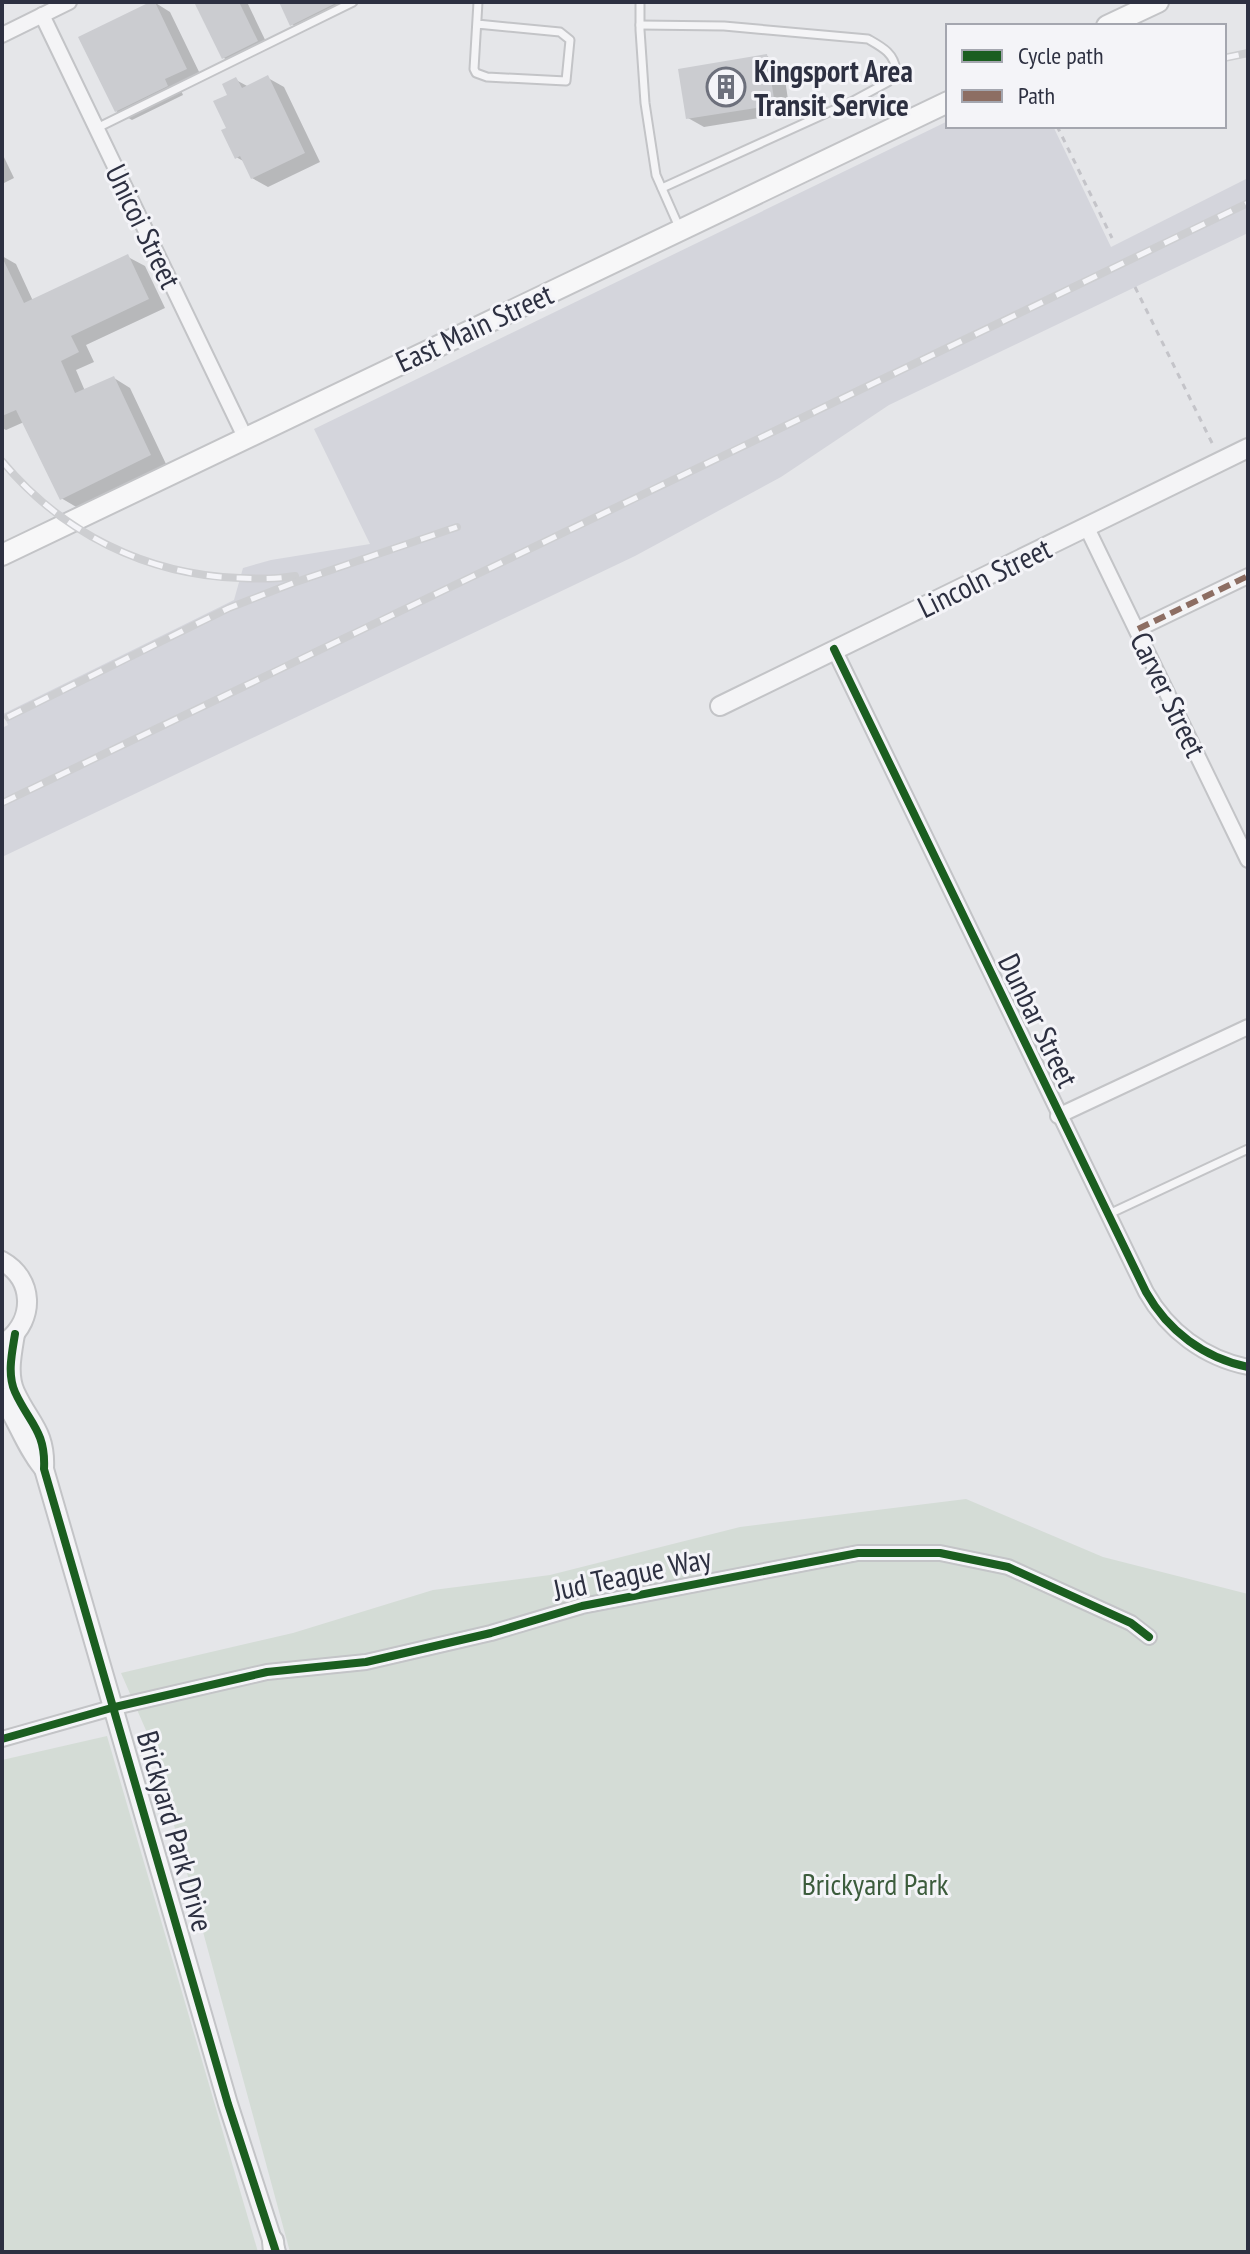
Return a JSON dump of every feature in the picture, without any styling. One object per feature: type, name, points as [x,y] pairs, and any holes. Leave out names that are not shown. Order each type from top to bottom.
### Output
[{"type":"main road","points":[[1111,24],[1158,2]]},
{"type":"main road","name":"East Main Street","points":[[2,555],[946,103]]},
{"type":"street","points":[[2,35],[69,2]]},
{"type":"street","name":"Unicoi Street","points":[[42,15],[245,437]]},
{"type":"street","name":"Lincoln Street","points":[[720,706],[1248,448]]},
{"type":"street","name":"Carver Street","points":[[1087,528],[1248,860]]},
{"type":"street","points":[[1138,629],[1248,576]]},
{"type":"street","name":"Dunbar Street","points":[[834,649],[1058,1116],[1158,1313],[1196,1346],[1214,1357],[1248,1367]]},
{"type":"street","points":[[1058,1116],[1248,1027]]},
{"type":"street","name":"Brickyard Park Drive","points":[[2,1261],[17,1272],[28,1300],[26,1315],[8,1339],[14,1390],[45,1448],[44,1469],[228,2104],[275,2248]]},
{"type":"street","name":"Brickyard Park Drive","points":[[2,1397],[23,1433],[29,1451],[44,1469]]},
{"type":"street","name":"Jud Teague Way","points":[[2,1739],[115,1707],[267,1672],[366,1662],[491,1633],[582,1606],[858,1553],[940,1553],[1008,1567],[1131,1623],[1149,1637]]},
{"type":"lane","points":[[97,128],[353,2]]},
{"type":"lane","points":[[477,24],[566,35],[570,40],[566,81],[487,77],[476,73],[477,24],[478,2]]},
{"type":"lane","points":[[640,2],[645,103],[656,175],[680,229]]},
{"type":"lane","points":[[640,25],[724,26],[868,39],[884,48],[894,60],[896,70],[888,82],[851,102],[662,188]]},
{"type":"lane","points":[[1107,1215],[1248,1149]]},
{"type":"path","points":[[1058,128],[1112,238]]},
{"type":"path","points":[[1135,287],[1221,461]]},
{"type":"shaded area","points":[[946,122],[946,128],[1054,128],[1111,247],[1248,178],[1248,233],[889,405],[781,477],[635,556],[2,857],[2,728],[8,725],[3,714],[234,600],[243,568],[271,560],[370,544],[314,429]]},
{"type":"green space","name":"Brickyard Park","points":[[966,1499],[1103,1557],[1248,1594],[1248,2252],[290,2252],[152,1744],[121,1673],[293,1633],[433,1590],[550,1575],[740,1527]]},
{"type":"green space","points":[[107,1736],[258,2252],[2,2252],[2,1760]]},
{"type":"building","points":[[155,2],[187,69],[165,79],[168,86],[115,112],[78,37]]},
{"type":"building","points":[[194,2],[239,2],[258,41],[222,59]]},
{"type":"building","points":[[279,2],[338,2],[290,26]]},
{"type":"building","name":"Kingsport Area Transit Service","points":[[767,54],[775,105],[686,119],[678,69]]},
{"type":"building","points":[[268,75],[305,153],[251,179],[240,156],[235,159],[221,130],[226,128],[213,101],[227,95],[222,84],[236,77],[242,88]]},
{"type":"building","points":[[128,254],[149,299],[71,336],[79,352],[61,361],[75,393],[114,376],[151,455],[60,500],[16,410],[2,416],[2,257],[24,303]]},
{"type":"railway","points":[[1226,58],[1248,53]]},
{"type":"railway","points":[[2,803],[1248,203]]},
{"type":"railway","points":[[2,461],[51,509],[79,529],[139,559],[205,575],[254,579],[295,576]]},
{"type":"railway","points":[[8,717],[229,608],[457,527]]},
{"type":"marked path","points":[[1138,629],[1248,576]]},
{"type":"cycle path","points":[[834,649],[1146,1292],[1165,1319],[1189,1341],[1217,1357],[1248,1367]]},
{"type":"cycle path","points":[[15,1334],[11,1378],[42,1445],[44,1469],[228,2104],[276,2252]]},
{"type":"cycle path","points":[[2,1739],[115,1707],[267,1672],[366,1662],[491,1633],[582,1606],[858,1553],[940,1553],[1008,1567],[1131,1623],[1149,1637]]},
{"type":"place","name":"Kingsport Area Transit Service","points":[[726,87]]}]
